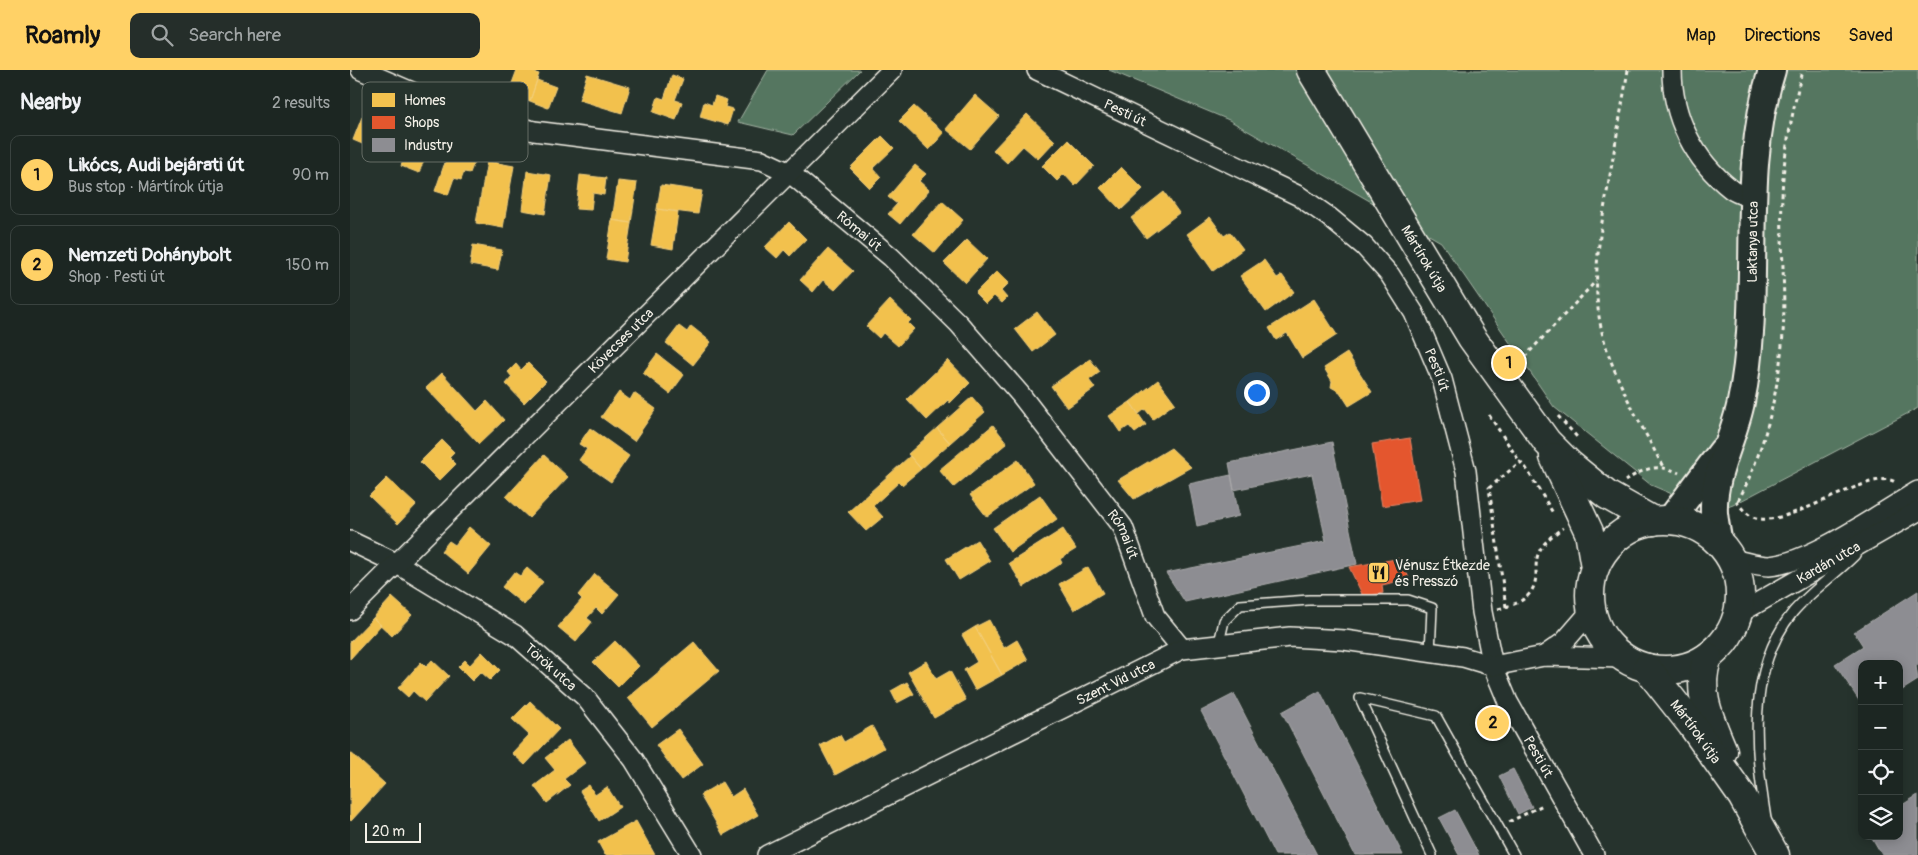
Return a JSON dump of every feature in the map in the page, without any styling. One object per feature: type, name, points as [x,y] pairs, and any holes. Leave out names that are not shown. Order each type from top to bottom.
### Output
[{"type":"main road","name":"Mártírok útja","points":[[1311,70],[1472,338],[1547,442],[1569,464],[1607,495],[1661,520],[1692,524],[1725,551]]},
{"type":"main road","name":"Mártírok útja","points":[[1547,442],[1589,532],[1595,567],[1590,596],[1591,611],[1603,637],[1635,663],[1692,725],[1742,796],[1772,850]]},
{"type":"main road","name":"Mártírok útja","points":[[1595,567],[1612,541],[1638,525],[1661,520]]},
{"type":"main road","points":[[1635,663],[1660,670],[1679,669],[1708,657],[1727,638],[1738,614],[1740,595],[1738,576],[1725,551]]},
{"type":"main road","name":"Mártírok útja","points":[[1708,657],[1704,667],[1702,688],[1707,711],[1742,796]]},
{"type":"street","name":"Római út","points":[[360,70],[388,82]]},
{"type":"street","name":"Kövecses utca","points":[[350,610],[892,70]]},
{"type":"street","name":"Pesti út","points":[[1036,70],[1299,196],[1329,217],[1364,246],[1390,275],[1414,313],[1442,379],[1466,471],[1484,620],[1493,666],[1513,710],[1594,855]]},
{"type":"street","name":"Laktanya utca","points":[[1672,70],[1678,119],[1696,151],[1732,190],[1752,198],[1751,330],[1747,371],[1741,405],[1716,492],[1714,512],[1725,551]]},
{"type":"street","points":[[1752,198],[1760,123],[1772,70]]},
{"type":"street","name":"Római út","points":[[528,129],[762,160],[790,173],[891,258],[960,324],[1020,394],[1124,527],[1155,616],[1182,649]]},
{"type":"street","name":"Laktanya utca","points":[[1661,520],[1729,443]]},
{"type":"street","name":"Kardán utca","points":[[1725,551],[1766,566],[1784,564],[1804,557],[1918,491]]},
{"type":"street","name":"Kardán utca","points":[[1738,614],[1918,511]]},
{"type":"street","name":"Török utca","points":[[350,541],[396,563],[515,635],[585,697],[634,760],[692,855]]},
{"type":"street","points":[[1544,656],[1564,642],[1591,611]]},
{"type":"street","name":"Szent Vid utca","points":[[767,855],[1182,649],[1219,643],[1290,637],[1344,640],[1430,654],[1463,657],[1493,666]]},
{"type":"street","points":[[1493,666],[1544,656],[1635,663]]},
{"type":"lane","points":[[1772,850],[1757,763],[1757,714],[1761,682],[1771,649],[1792,614],[1815,588],[1840,569],[1870,540]]},
{"type":"lane","points":[[1219,643],[1224,620],[1240,605],[1310,600],[1408,600],[1432,608],[1430,654]]},
{"type":"lane","points":[[1432,855],[1360,698],[1436,716],[1514,855]]},
{"type":"path","points":[[1628,70],[1600,229],[1596,281],[1603,335],[1612,363],[1663,466]]},
{"type":"path","points":[[1737,501],[1748,482],[1762,442],[1776,390],[1782,344],[1782,196],[1788,134],[1802,70]]},
{"type":"path","points":[[1523,369],[1518,362],[1596,281]]},
{"type":"path","points":[[1554,411],[1580,440]]},
{"type":"path","points":[[1489,415],[1526,468],[1562,529]]},
{"type":"path","points":[[1506,607],[1489,488],[1520,462]]},
{"type":"path","points":[[1498,827],[1542,805]]},
{"type":"green space","points":[[768,70],[860,70],[793,135],[738,122]]},
{"type":"green space","points":[[1109,70],[1918,70],[1918,408],[1733,505],[1714,512],[1651,485],[1554,407],[1441,242],[1229,120]]},
{"type":"building: Homes","points":[[517,70],[527,70],[539,74],[530,101],[528,100],[528,82],[512,82]]},
{"type":"building: Homes","points":[[587,74],[630,87],[622,113],[579,100]]},
{"type":"building: Homes","points":[[672,75],[683,79],[675,100],[682,102],[676,120],[653,112],[658,97],[664,99]]},
{"type":"building: Homes","points":[[537,80],[556,87],[548,108],[530,101]]},
{"type":"building: Homes","points":[[975,95],[999,116],[970,149],[946,129]]},
{"type":"building: Homes","points":[[715,96],[727,100],[725,107],[733,109],[728,125],[700,117],[704,102],[712,105]]},
{"type":"building: Homes","points":[[914,106],[944,133],[929,150],[899,121]]},
{"type":"building: Homes","points":[[1027,114],[1055,141],[1038,159],[1023,146],[1007,163],[993,150]]},
{"type":"building: Homes","points":[[362,117],[362,144],[353,140]]},
{"type":"building: Homes","points":[[882,136],[894,148],[873,168],[881,177],[870,188],[850,168]]},
{"type":"building: Homes","points":[[1068,140],[1094,166],[1075,186],[1064,174],[1057,181],[1042,166]]},
{"type":"building: Homes","points":[[403,162],[423,162],[419,173],[401,166]]},
{"type":"building: Homes","points":[[445,162],[474,162],[470,173],[464,172],[461,180],[454,178],[448,195],[435,191]]},
{"type":"building: Homes","points":[[487,162],[514,166],[503,228],[476,223]]},
{"type":"building: Homes","points":[[915,165],[926,174],[919,181],[929,190],[900,224],[888,214],[897,204],[888,197]]},
{"type":"building: Homes","points":[[1121,167],[1143,189],[1121,210],[1100,188]]},
{"type":"building: Homes","points":[[527,171],[551,175],[545,214],[522,210]]},
{"type":"building: Homes","points":[[580,175],[606,178],[604,195],[593,193],[591,210],[576,209]]},
{"type":"building: Homes","points":[[618,181],[637,183],[631,223],[612,220]]},
{"type":"building: Homes","points":[[661,185],[702,191],[698,214],[657,209]]},
{"type":"building: Homes","points":[[1164,192],[1179,213],[1146,238],[1131,218]]},
{"type":"building: Homes","points":[[942,201],[963,220],[935,253],[913,234]]},
{"type":"building: Homes","points":[[657,209],[678,212],[673,249],[651,245]]},
{"type":"building: Homes","points":[[1210,217],[1224,236],[1230,232],[1243,249],[1213,271],[1187,234]]},
{"type":"building: Homes","points":[[612,220],[631,223],[625,262],[606,259]]},
{"type":"building: Homes","points":[[789,222],[806,239],[790,256],[784,250],[777,258],[765,247]]},
{"type":"building: Homes","points":[[967,240],[987,259],[965,283],[944,263]]},
{"type":"building: Homes","points":[[473,245],[502,250],[498,270],[470,265]]},
{"type":"building: Homes","points":[[828,249],[853,271],[835,290],[823,280],[813,292],[800,280]]},
{"type":"building: Homes","points":[[1264,260],[1277,278],[1282,275],[1294,292],[1266,312],[1240,276]]},
{"type":"building: Homes","points":[[997,271],[1009,283],[1001,291],[1007,298],[1002,303],[994,296],[986,304],[975,293]]},
{"type":"building: Homes","points":[[1314,299],[1337,335],[1302,358],[1287,333],[1276,340],[1269,328]]},
{"type":"building: Homes","points":[[890,300],[911,320],[908,323],[914,329],[898,346],[883,333],[879,338],[866,326]]},
{"type":"building: Homes","points":[[1037,312],[1055,335],[1033,352],[1015,329]]},
{"type":"building: Homes","points":[[679,326],[687,332],[691,326],[711,342],[693,365],[666,343]]},
{"type":"building: Homes","points":[[1347,353],[1372,392],[1349,406],[1340,392],[1331,387],[1332,381],[1324,368]]},
{"type":"building: Homes","points":[[657,354],[684,375],[670,394],[643,373]]},
{"type":"building: Homes","points":[[1090,359],[1100,372],[1089,380],[1095,388],[1067,408],[1051,386]]},
{"type":"building: Homes","points":[[948,360],[970,383],[950,403],[948,400],[927,420],[907,399]]},
{"type":"building: Homes","points":[[528,363],[546,381],[524,403],[506,384],[512,377],[508,372],[516,364],[521,370]]},
{"type":"building: Homes","points":[[442,373],[477,411],[487,401],[504,420],[479,444],[426,388]]},
{"type":"building: Homes","points":[[1158,380],[1175,403],[1153,419],[1145,409],[1139,414],[1130,402]]},
{"type":"building: Homes","points":[[619,392],[630,400],[634,393],[656,409],[634,441],[601,417]]},
{"type":"building: Homes","points":[[972,397],[985,412],[950,443],[937,428]]},
{"type":"building: Homes","points":[[1130,402],[1146,425],[1135,433],[1129,426],[1120,432],[1109,416]]},
{"type":"building: Homes","points":[[993,425],[1007,443],[954,487],[939,470]]},
{"type":"building: Homes","points":[[590,428],[629,456],[611,482],[579,460],[587,449],[579,444]]},
{"type":"building: Homes","points":[[937,428],[950,443],[921,469],[908,454]]},
{"type":"building: Homes","points":[[442,440],[454,452],[449,457],[456,464],[439,481],[420,462]]},
{"type":"building: Homes","points":[[1171,448],[1191,467],[1134,499],[1118,480]]},
{"type":"building: Homes","points":[[544,455],[568,477],[529,518],[506,497]]},
{"type":"building: Homes","points":[[910,456],[921,469],[902,485],[899,482],[873,506],[883,517],[866,531],[848,512]]},
{"type":"building: Homes","points":[[1018,460],[1034,483],[987,517],[970,495]]},
{"type":"building: Homes","points":[[387,478],[416,505],[398,524],[369,496]]},
{"type":"building: Homes","points":[[1040,495],[1057,519],[1010,552],[993,528]]},
{"type":"building: Homes","points":[[469,527],[491,546],[468,574],[441,551],[449,541],[455,545]]},
{"type":"building: Homes","points":[[1063,529],[1076,549],[1060,559],[1062,563],[1024,587],[1009,563]]},
{"type":"building: Homes","points":[[977,540],[990,561],[959,580],[946,559]]},
{"type":"building: Homes","points":[[1088,567],[1103,593],[1074,610],[1059,584]]},
{"type":"building: Homes","points":[[527,568],[543,582],[524,605],[502,587],[514,572],[520,576]]},
{"type":"building: Homes","points":[[595,574],[619,594],[602,614],[596,608],[587,618],[592,622],[576,642],[558,627],[582,599],[578,595]]},
{"type":"building: Homes","points":[[392,597],[412,615],[392,636],[373,618]]},
{"type":"building: Homes","points":[[373,618],[381,625],[350,659],[350,642]]},
{"type":"building: Homes","points":[[989,620],[1004,648],[1017,640],[1028,660],[1002,675],[975,627]]},
{"type":"building: Homes","points":[[975,627],[1002,675],[975,690],[964,670],[977,662],[962,635]]},
{"type":"building: Homes","points":[[615,641],[639,666],[618,687],[593,662]]},
{"type":"building: Homes","points":[[694,642],[719,671],[652,727],[628,698]]},
{"type":"building: Homes","points":[[482,652],[500,670],[490,680],[481,672],[472,681],[458,667],[465,660],[470,665]]},
{"type":"building: Homes","points":[[432,660],[449,676],[425,702],[413,691],[408,697],[398,688],[421,662],[426,667]]},
{"type":"building: Homes","points":[[926,661],[936,679],[950,671],[966,700],[934,718],[908,672]]},
{"type":"building: Homes","points":[[907,682],[914,694],[897,703],[891,691]]},
{"type":"building: Homes","points":[[530,701],[559,729],[525,765],[512,753],[529,735],[512,719]]},
{"type":"building: Homes","points":[[872,726],[884,748],[835,775],[820,746],[840,735],[844,742]]},
{"type":"building: Homes","points":[[678,729],[703,764],[681,780],[656,745]]},
{"type":"building: Homes","points":[[568,740],[585,763],[564,779],[570,785],[547,803],[534,786],[555,770],[545,758]]},
{"type":"building: Homes","points":[[350,752],[385,784],[351,821],[350,820]]},
{"type":"building: Homes","points":[[722,782],[731,797],[743,789],[758,815],[723,835],[700,795]]},
{"type":"building: Homes","points":[[589,785],[595,795],[607,787],[620,807],[599,821],[580,791]]},
{"type":"building: Homes","points":[[636,821],[655,855],[605,855],[598,842]]},
{"type":"building: Shops","points":[[1410,438],[1420,500],[1382,506],[1372,444]]},
{"type":"building: Shops","name":"Vénusz Étkezde és Presszó","points":[[1402,558],[1409,579],[1382,585],[1383,593],[1363,596],[1349,567]]},
{"type":"building: Industry","points":[[1332,442],[1357,564],[1185,602],[1166,573],[1326,541],[1312,474],[1234,490],[1229,463]]},
{"type":"building: Industry","points":[[1231,475],[1239,516],[1197,526],[1189,484]]},
{"type":"building: Industry","points":[[1918,591],[1918,665],[1916,666],[1918,680],[1903,689],[1903,660],[1858,660],[1858,699],[1835,664],[1863,646],[1854,632]]},
{"type":"building: Industry","points":[[1320,691],[1403,855],[1355,855],[1282,712]]},
{"type":"building: Industry","points":[[1234,694],[1317,855],[1275,855],[1201,711]]},
{"type":"building: Industry","points":[[1513,769],[1532,807],[1518,814],[1499,776]]},
{"type":"building: Industry","points":[[1918,795],[1918,855],[1882,855],[1873,840],[1903,840],[1903,804]]},
{"type":"building: Industry","points":[[1455,810],[1479,855],[1459,855],[1439,818]]},
{"type":"place","name":"Likócs, Audi bejárati út","points":[[1509,363]]},
{"type":"place","name":"Vénusz Étkezde és Presszó","points":[[1379,573]]},
{"type":"place","name":"Nemzeti Dohánybolt","points":[[1493,723]]}]
